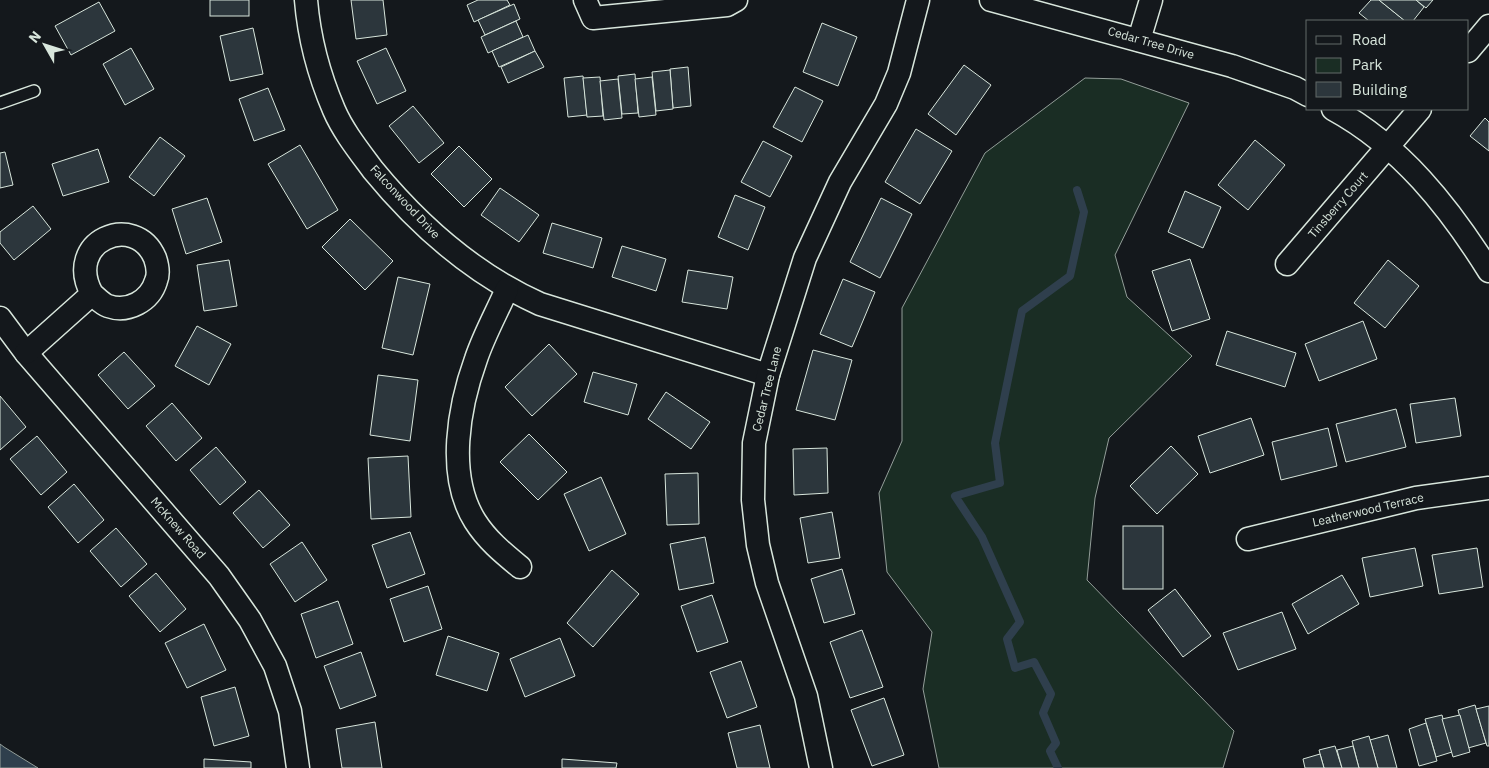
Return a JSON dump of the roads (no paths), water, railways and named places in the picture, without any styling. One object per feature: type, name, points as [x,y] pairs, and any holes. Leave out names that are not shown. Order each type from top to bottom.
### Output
[{"type":"street","name":"Falconwood Drive","points":[[306,0],[308,22],[319,66],[334,111],[356,148],[385,184],[423,225],[455,253],[508,289],[540,304],[768,375]]},
{"type":"street","points":[[585,0],[593,18],[727,5],[736,0]]},
{"type":"street","name":"Cedar Tree Lane","points":[[821,768],[806,696],[767,583],[758,545],[753,500],[754,443],[768,375],[805,258],[840,182],[886,104],[896,81],[918,0]]},
{"type":"street","name":"Cedar Tree Drive","points":[[991,0],[1232,66],[1295,88],[1306,94]]},
{"type":"street","points":[[1140,40],[1151,0]]},
{"type":"street","points":[[1469,50],[1489,26]]},
{"type":"street","points":[[1335,110],[1389,146],[1444,204],[1489,271]]},
{"type":"street","name":"Tinsberry Court","points":[[1287,264],[1419,110]]},
{"type":"street","points":[[508,289],[476,357],[466,388],[460,425],[458,462],[462,492],[474,520],[493,545],[520,567]]},
{"type":"street","points":[[26,353],[92,294]]},
{"type":"street","name":"McKnew Road","points":[[0,318],[26,353],[219,576],[250,620],[275,666],[290,711],[298,768]]},
{"type":"street","name":"Leatherwood Terrace","points":[[1248,539],[1399,502],[1489,488]]},
{"type":"lane","points":[[0,103],[34,90]]},
{"type":"water","points":[[0,744],[4,747],[38,768],[0,768]]},
{"type":"waterway","points":[[1058,768],[1050,751],[1056,743],[1043,713],[1051,694],[1034,662],[1015,668],[1007,639],[1020,622],[982,537],[955,496],[1000,483],[995,443],[1022,311],[1070,276],[1084,212],[1077,190]]}]
